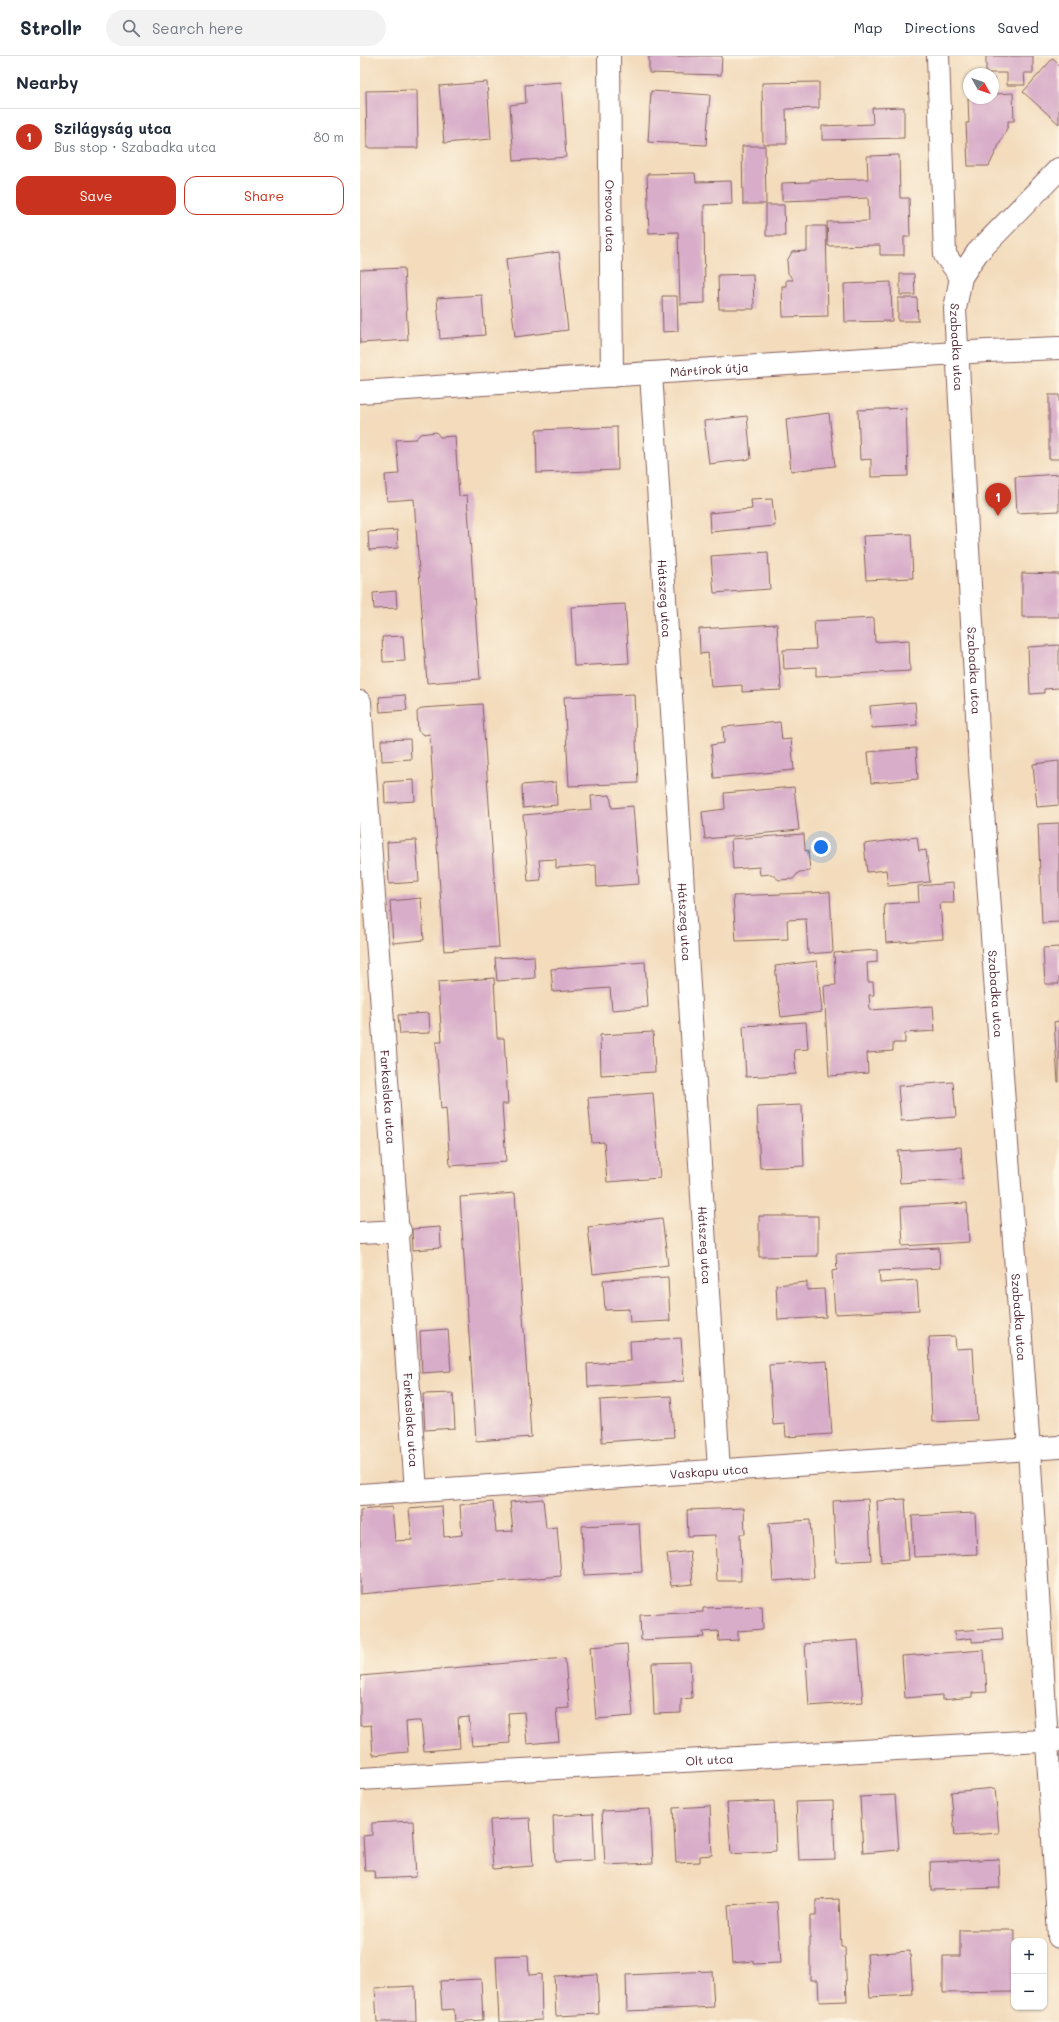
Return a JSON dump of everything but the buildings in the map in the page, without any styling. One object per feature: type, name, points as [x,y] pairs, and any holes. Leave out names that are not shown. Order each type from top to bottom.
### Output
[{"type":"street","name":"Orsova utca","points":[[609,56],[612,376]]},
{"type":"street","points":[[938,56],[945,255],[961,277],[977,253],[1059,169]]},
{"type":"street","name":"Szabadka utca","points":[[961,277],[955,309],[980,770],[1029,1449],[1053,1740],[1059,1937]]},
{"type":"street","name":"Mártírok útja","points":[[360,392],[1059,348]]},
{"type":"street","name":"Hátszeg utca","points":[[651,373],[719,1470]]},
{"type":"street","name":"Farkaslaka utca","points":[[360,702],[368,943],[400,1231],[416,1491]]},
{"type":"street","points":[[360,1234],[400,1231]]},
{"type":"street","name":"Vaskapu utca","points":[[360,1495],[1059,1447]]},
{"type":"street","name":"Olt utca","points":[[360,1779],[1053,1740]]},
{"type":"place","name":"Szilágyság utca","points":[[998,516]]}]
